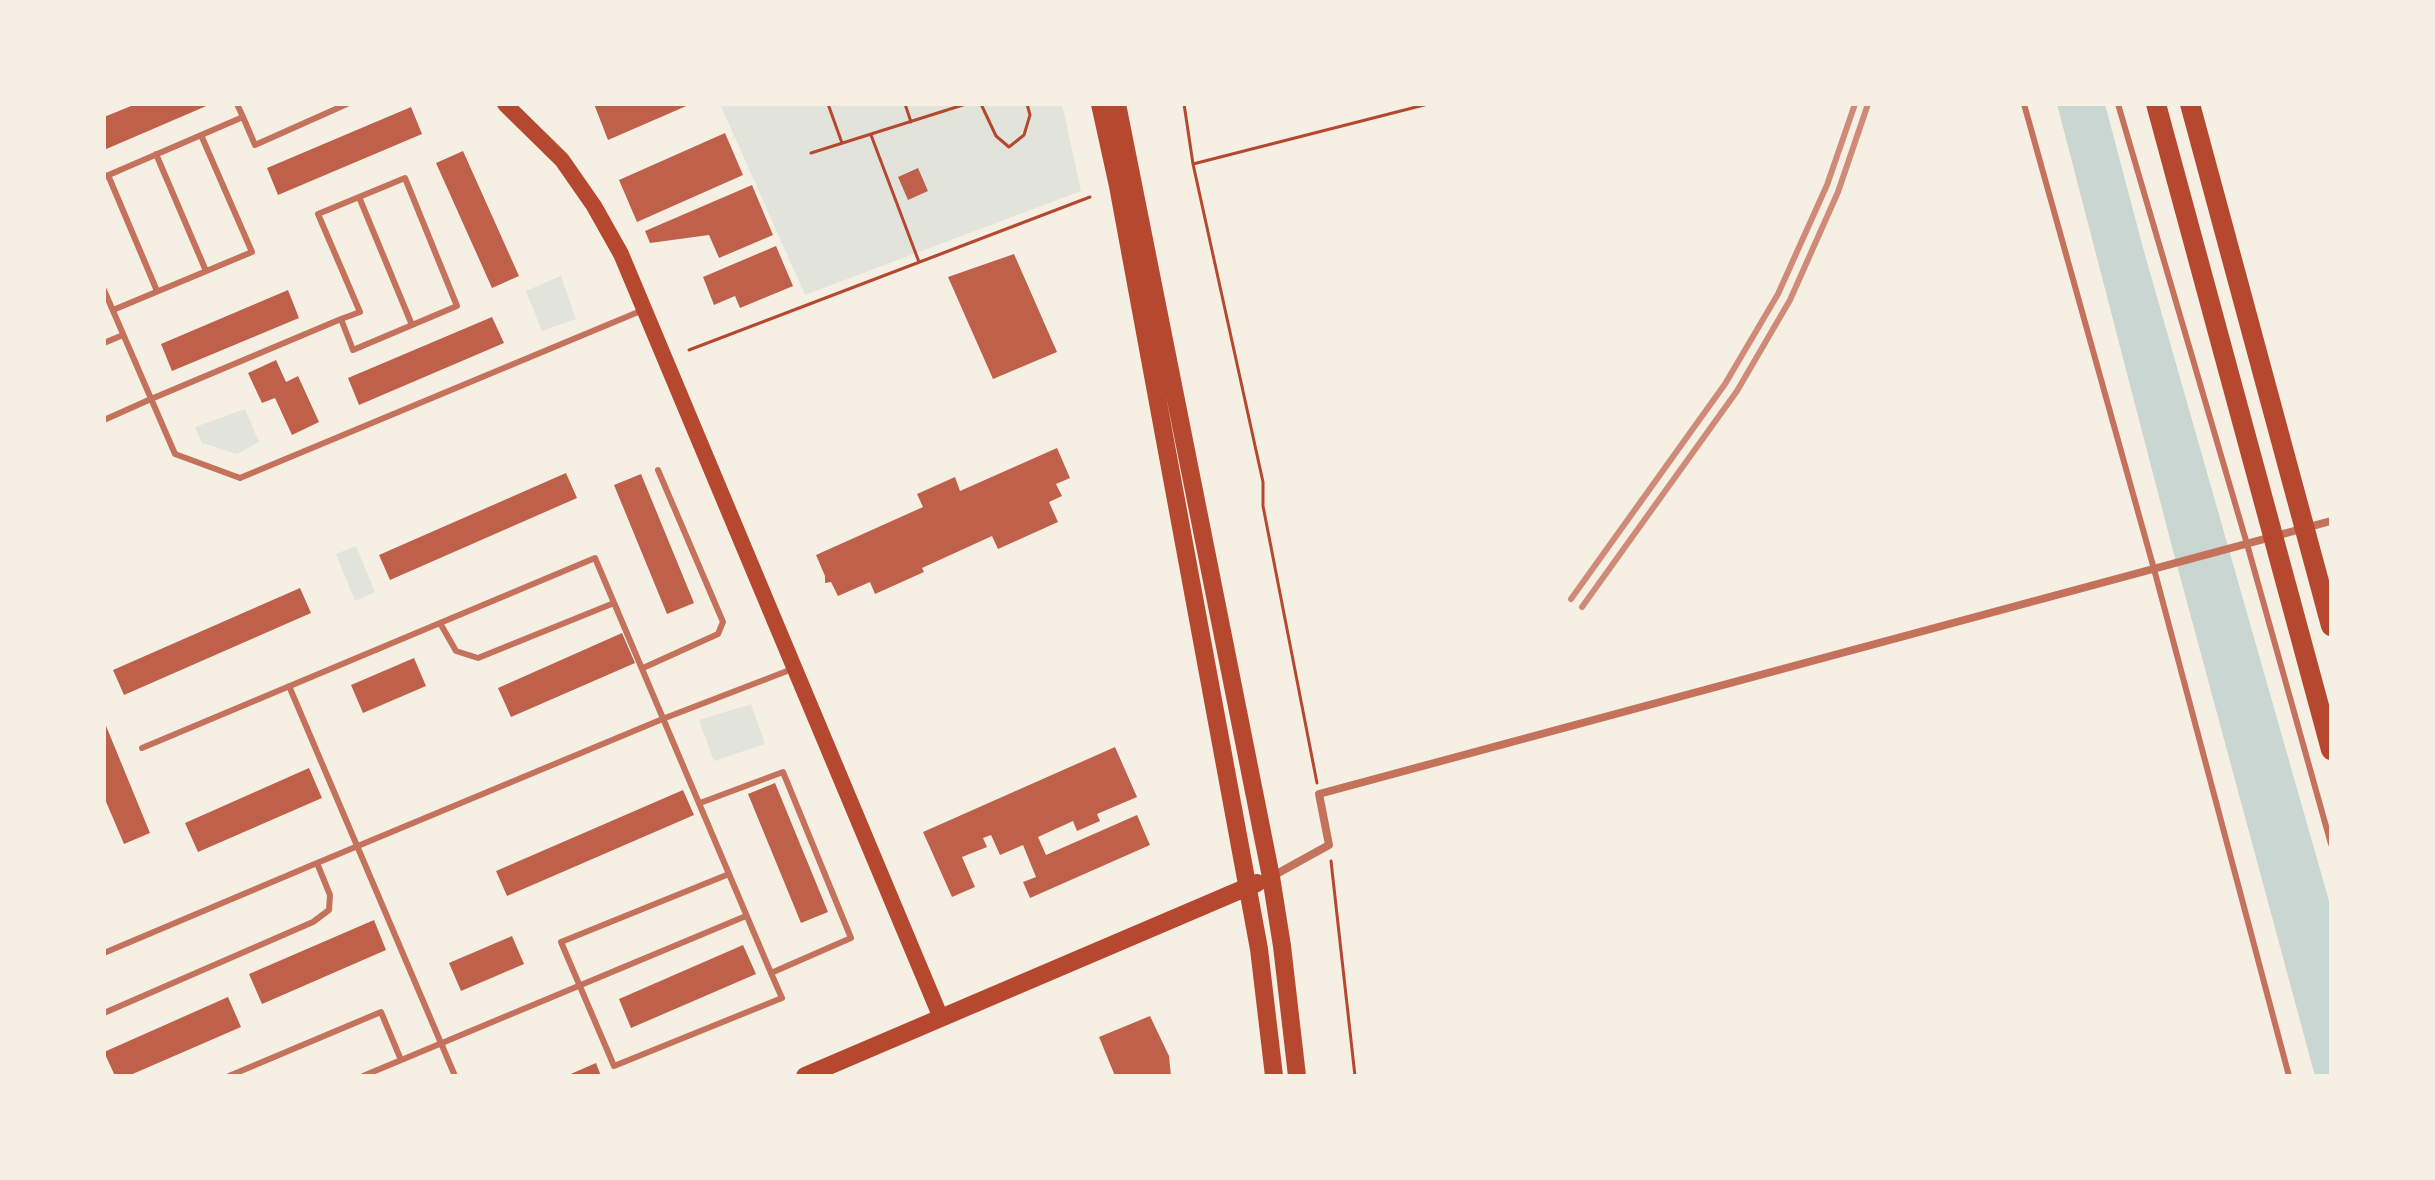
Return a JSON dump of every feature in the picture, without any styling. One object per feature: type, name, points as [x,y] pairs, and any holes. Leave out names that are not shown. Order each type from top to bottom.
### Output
[{"type":"highway","points":[[2156,104],[2331,750]]},
{"type":"highway","points":[[2190,104],[2331,626]]},
{"type":"main road","points":[[505,104],[562,160],[594,206],[621,254],[941,1018]]},
{"type":"main road","points":[[1100,104],[1121,202],[1259,949],[1274,1076]]},
{"type":"main road","points":[[1117,104],[1271,877],[1297,1076]]},
{"type":"main road","points":[[805,1076],[1271,877]]},
{"type":"street","points":[[1271,877],[1329,845],[1319,794],[2331,521]]},
{"type":"lane","points":[[237,104],[255,145],[347,104]]},
{"type":"lane","points":[[2024,104],[2154,569],[2289,1076]]},
{"type":"lane","points":[[2118,104],[2331,844]]},
{"type":"lane","points":[[157,291],[106,176],[243,117]]},
{"type":"lane","points":[[113,310],[252,252],[201,135]]},
{"type":"lane","points":[[156,154],[206,271]]},
{"type":"lane","points":[[104,420],[151,399],[341,319],[360,312],[318,214],[405,178],[457,306],[353,350],[341,319]]},
{"type":"lane","points":[[359,197],[412,325]]},
{"type":"lane","points":[[104,290],[175,454],[240,478],[644,309]]},
{"type":"lane","points":[[104,343],[123,335]]},
{"type":"lane","points":[[643,668],[718,634],[723,622],[658,470]]},
{"type":"lane","points":[[142,748],[595,558],[782,998],[614,1066],[561,942],[729,874]]},
{"type":"lane","points":[[440,623],[456,651],[478,658],[614,603]]},
{"type":"lane","points":[[104,953],[665,718],[796,668]]},
{"type":"lane","points":[[289,686],[455,1076]]},
{"type":"lane","points":[[700,803],[783,772],[851,938],[771,973]]},
{"type":"lane","points":[[104,1013],[313,922],[329,910],[330,895],[317,863]]},
{"type":"lane","points":[[363,1076],[746,916]]},
{"type":"lane","points":[[229,1076],[381,1012],[401,1060]]},
{"type":"path","points":[[828,104],[842,143]]},
{"type":"path","points":[[905,104],[911,122]]},
{"type":"path","points":[[811,153],[966,104]]},
{"type":"path","points":[[981,104],[996,136],[1009,147],[1024,135],[1030,115],[1027,104]]},
{"type":"path","points":[[1184,104],[1193,164],[1263,482],[1263,506],[1319,794]]},
{"type":"path","points":[[1193,164],[1428,104]]},
{"type":"path","points":[[871,134],[919,262]]},
{"type":"path","points":[[689,350],[1090,197]]},
{"type":"path","points":[[1329,845],[1355,1076]]},
{"type":"shaded area","points":[[720,104],[1062,104],[1081,191],[805,295]]},
{"type":"shaded area","points":[[2057,104],[2105,104],[2331,908],[2331,1076],[2315,1076],[2171,543]]},
{"type":"shaded area","points":[[561,276],[576,319],[542,331],[526,291]]},
{"type":"shaded area","points":[[245,409],[259,442],[237,454],[202,443],[195,427]]},
{"type":"shaded area","points":[[356,546],[375,592],[355,601],[336,554]]},
{"type":"shaded area","points":[[751,704],[765,744],[714,761],[699,720]]},
{"type":"building","points":[[136,104],[211,104],[104,150],[104,117]]},
{"type":"building","points":[[594,104],[691,104],[608,140]]},
{"type":"building","points":[[411,107],[422,134],[278,195],[267,168]]},
{"type":"building","points":[[725,133],[743,175],[637,222],[619,180]]},
{"type":"building","points":[[463,151],[519,276],[492,288],[436,163]]},
{"type":"building","points":[[918,168],[928,191],[908,200],[898,177]]},
{"type":"building","points":[[752,185],[773,235],[719,258],[709,235],[650,243],[645,231]]},
{"type":"building","points":[[776,246],[793,286],[740,308],[735,296],[714,305],[703,277]]},
{"type":"building","points":[[1014,254],[1057,352],[993,379],[948,277]]},
{"type":"building","points":[[288,290],[299,318],[172,371],[161,344]]},
{"type":"building","points":[[492,317],[504,343],[359,405],[348,378]]},
{"type":"building","points":[[276,360],[286,382],[298,376],[319,422],[292,435],[275,398],[262,403],[248,373]]},
{"type":"building","points":[[1057,448],[1070,478],[1056,484],[1062,496],[1049,502],[1058,522],[998,549],[992,536],[922,568],[924,572],[875,594],[870,582],[838,596],[831,582],[825,583],[816,555],[923,507],[917,494],[955,477],[960,491]]},
{"type":"building","points":[[566,473],[577,498],[390,580],[379,555]]},
{"type":"building","points":[[641,474],[694,603],[667,614],[614,485]]},
{"type":"building","points":[[300,588],[311,613],[124,695],[113,670]]},
{"type":"building","points":[[622,633],[635,663],[511,717],[498,688]]},
{"type":"building","points":[[414,658],[426,686],[363,713],[351,685]]},
{"type":"building","points":[[104,721],[150,833],[124,844],[104,797]]},
{"type":"building","points":[[1115,747],[1137,797],[1097,814],[1100,821],[1077,831],[1073,821],[1038,837],[1046,855],[1137,815],[1150,845],[1030,898],[1023,882],[1036,877],[1023,845],[1000,855],[991,835],[983,838],[987,847],[962,857],[975,887],[952,897],[923,832]]},
{"type":"building","points":[[309,768],[322,798],[198,852],[185,823]]},
{"type":"building","points":[[775,783],[828,912],[801,923],[748,794]]},
{"type":"building","points":[[683,790],[694,815],[507,896],[496,871]]},
{"type":"building","points":[[374,920],[386,950],[262,1004],[249,974]]},
{"type":"building","points":[[512,936],[524,964],[461,991],[449,963]]},
{"type":"building","points":[[743,945],[756,974],[631,1028],[619,999]]},
{"type":"building","points":[[228,997],[241,1027],[128,1076],[115,1076],[104,1052]]},
{"type":"building","points":[[1150,1016],[1169,1056],[1171,1076],[1115,1076],[1099,1037]]},
{"type":"building","points":[[596,1063],[601,1076],[566,1076]]},
{"type":"railway","points":[[1571,599],[1725,384],[1778,294],[1827,185],[1855,104]]},
{"type":"railway","points":[[1582,607],[1737,391],[1790,300],[1838,192],[1868,104]]}]
